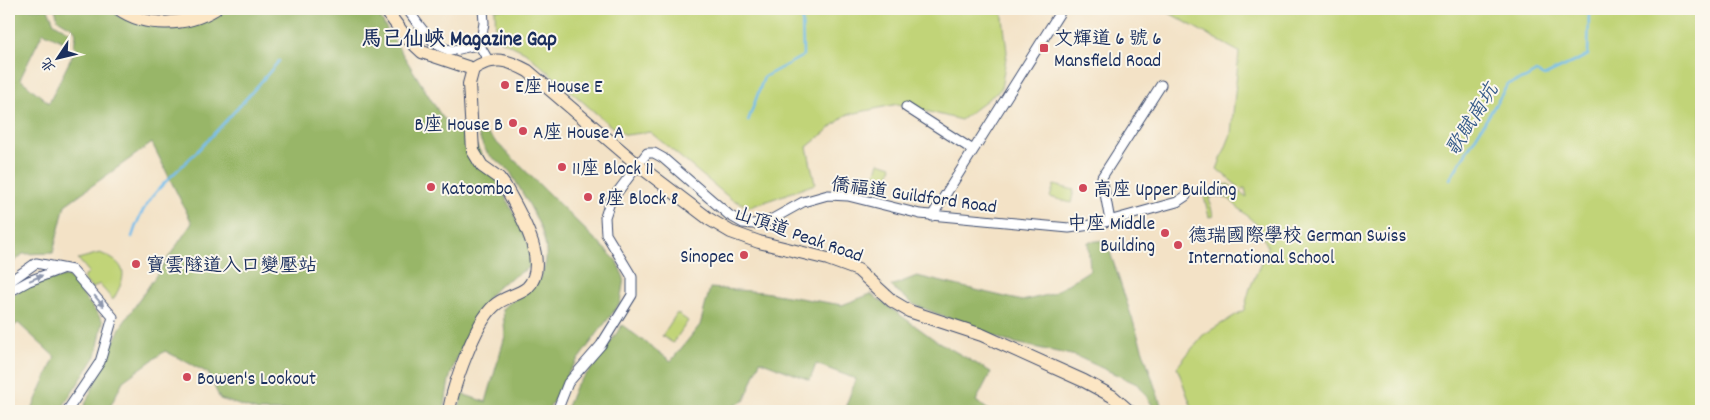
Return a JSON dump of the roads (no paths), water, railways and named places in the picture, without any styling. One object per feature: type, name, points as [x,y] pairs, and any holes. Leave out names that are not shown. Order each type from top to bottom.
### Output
[{"type":"main road","points":[[119,9],[138,19],[155,22],[191,20],[215,9]]},
{"type":"main road","points":[[385,9],[405,36],[422,52],[473,69]]},
{"type":"main road","name":"山頂道 Peak Road","points":[[488,60],[502,59],[528,71],[638,165],[709,219],[731,232],[858,270],[892,300],[909,311],[994,340],[1099,388],[1122,408]]},
{"type":"main road","points":[[449,411],[458,373],[489,310],[503,299],[519,293],[528,287],[535,277],[537,266],[534,248],[505,186],[482,166],[474,154],[469,84],[473,69],[488,60]]},
{"type":"main road","points":[[450,61],[465,80],[469,95]]},
{"type":"street","points":[[407,9],[441,47],[454,51],[473,45],[480,46]]},
{"type":"street","points":[[483,9],[484,23],[480,46],[488,60]]},
{"type":"street","points":[[932,216],[1062,9]]},
{"type":"street","points":[[1110,221],[1102,177],[1161,85]]},
{"type":"street","points":[[906,107],[974,150]]},
{"type":"street","name":"僑福道 Guildford Road","points":[[638,165],[647,153],[654,153],[724,211],[735,219],[748,224],[767,222],[803,202],[828,195],[848,196],[908,212],[932,216],[1057,228],[1082,228],[1177,202],[1186,196]]},
{"type":"street","points":[[557,411],[568,382],[596,351],[632,295],[632,277],[608,238],[604,221],[608,205],[638,165]]},
{"type":"street","points":[[9,282],[36,263],[65,268],[75,273],[112,318],[100,362],[67,411]]},
{"type":"street","points":[[9,292],[29,281],[65,268]]},
{"type":"waterway","points":[[748,121],[764,77],[803,56],[802,12],[797,9]]},
{"type":"waterway","name":"歌賦南坑","points":[[1450,179],[1508,84],[1526,78],[1536,72],[1544,76],[1588,55],[1589,9]]},
{"type":"waterway","points":[[132,237],[145,207],[162,185],[193,156],[279,61]]},
{"type":"place","name":"文輝道 6 號 6 Mansfield Road","points":[[1044,48]]},
{"type":"place","name":"E座 House E","points":[[505,85]]},
{"type":"place","name":"B座 House B","points":[[513,123]]},
{"type":"place","name":"A座 House A","points":[[523,131]]},
{"type":"place","name":"11座 Block 11","points":[[562,167]]},
{"type":"place","name":"Katoomba","points":[[431,187]]},
{"type":"place","name":"高座 Upper Building","points":[[1083,188]]},
{"type":"place","name":"8座 Block 8","points":[[588,197]]},
{"type":"place","name":"中座 Middle Building","points":[[1165,233]]},
{"type":"place","name":"德瑞國際學校 German Swiss International School","points":[[1178,245]]},
{"type":"place","name":"Sinopec","points":[[744,255]]},
{"type":"place","name":"寶雲隧道入口變壓站","points":[[136,264]]},
{"type":"place","name":"Bowen's Lookout","points":[[187,377]]},
{"type":"district","name":"馬己仙峽 Magazine Gap","points":[[459,38]]}]
